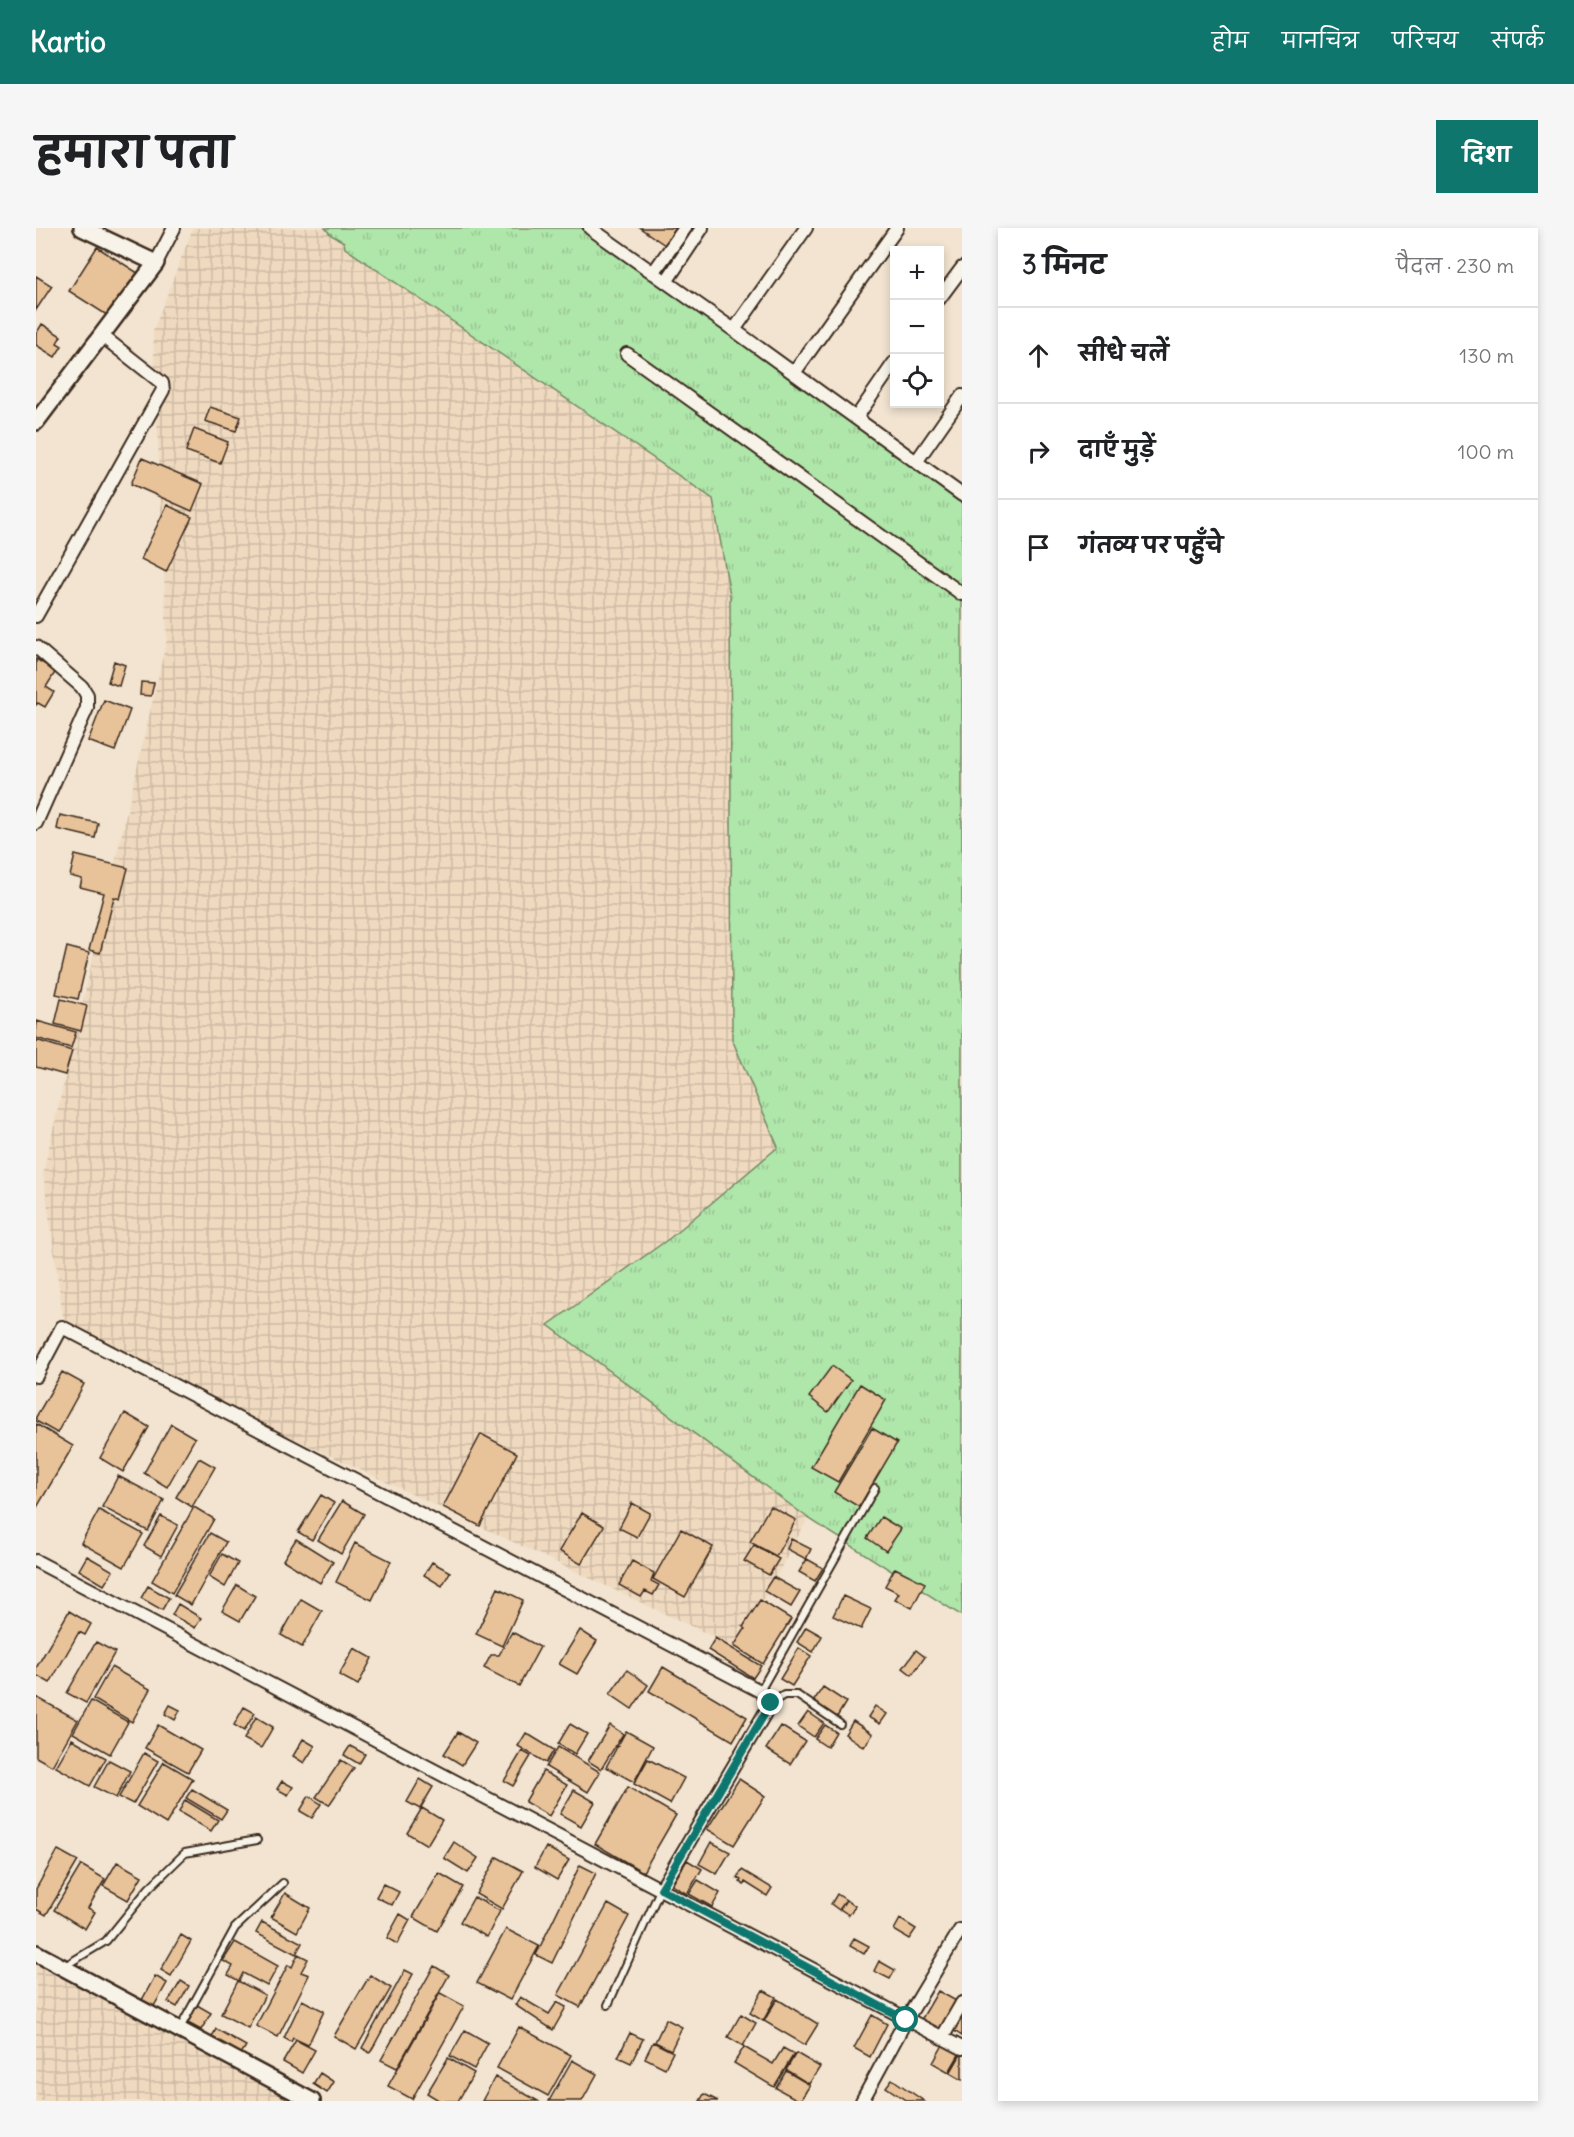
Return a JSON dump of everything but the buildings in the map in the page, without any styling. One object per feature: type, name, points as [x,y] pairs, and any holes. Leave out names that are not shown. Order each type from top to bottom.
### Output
[{"type":"street","points":[[82,228],[156,263]]},
{"type":"street","points":[[36,422],[156,263],[174,228]]},
{"type":"street","points":[[591,228],[962,495]]},
{"type":"street","points":[[653,273],[685,228]]},
{"type":"street","points":[[666,282],[702,228]]},
{"type":"street","points":[[734,330],[806,228]]},
{"type":"street","points":[[794,373],[897,228]]},
{"type":"street","points":[[944,292],[962,268]]},
{"type":"street","points":[[36,616],[163,390],[162,384],[101,335]]},
{"type":"street","points":[[627,354],[962,594]]},
{"type":"street","points":[[856,418],[890,369]]},
{"type":"street","points":[[916,462],[962,396]]},
{"type":"street","points":[[36,647],[82,687],[87,694],[87,708],[36,823]]},
{"type":"street","points":[[36,1376],[62,1327],[760,1691],[771,1703],[661,1889]]},
{"type":"street","points":[[36,1561],[962,2048]]},
{"type":"street","points":[[862,2101],[906,2020],[960,1930]]},
{"type":"street","points":[[36,1953],[312,2101]]},
{"type":"street","points":[[942,2038],[962,2003]]},
{"type":"lane","points":[[760,1691],[875,1488]]},
{"type":"lane","points":[[771,1703],[784,1695],[797,1695],[840,1724]]},
{"type":"lane","points":[[63,1967],[106,1941],[149,1888],[185,1853],[256,1840]]},
{"type":"lane","points":[[179,2030],[236,1928],[283,1883]]},
{"type":"lane","points":[[608,2005],[661,1889]]},
{"type":"shaded area","points":[[193,228],[325,228],[331,235],[344,242],[345,248],[713,499],[730,595],[732,1039],[778,1147],[670,1238],[549,1325],[808,1518],[737,1648],[65,1330],[43,1173],[167,639],[153,331]]},
{"type":"shaded area","points":[[36,1951],[312,2101],[36,2101]]},
{"type":"green space","points":[[325,228],[581,228],[962,499],[962,1616],[808,1518],[548,1325],[670,1238],[778,1147],[732,1039],[730,595],[713,499],[345,248],[344,242],[331,235]]},
{"type":"route","points":[[771,1703],[661,1889],[906,2020]]}]
